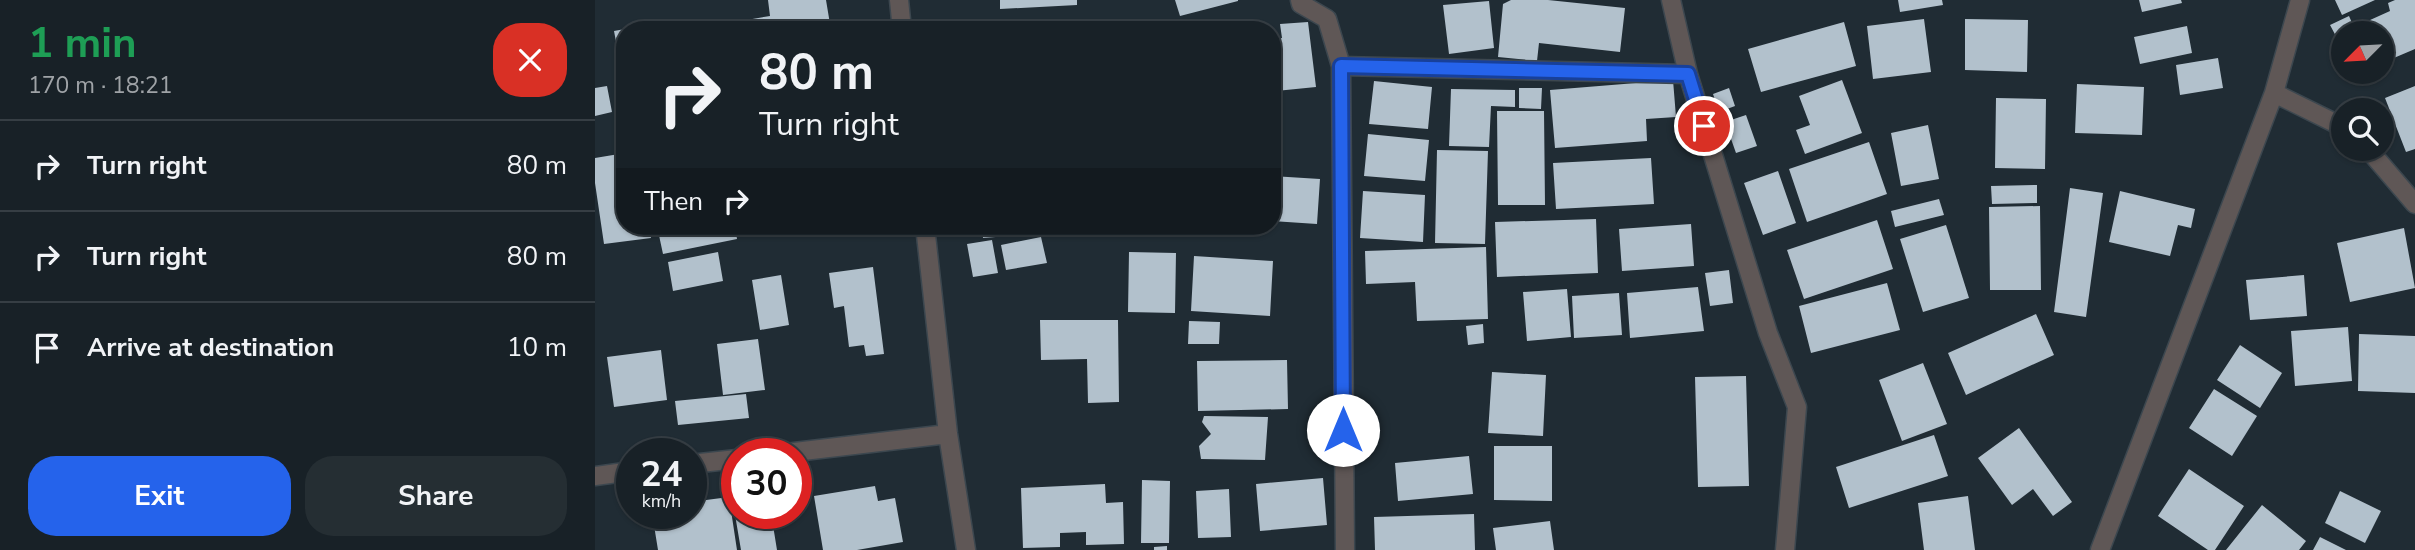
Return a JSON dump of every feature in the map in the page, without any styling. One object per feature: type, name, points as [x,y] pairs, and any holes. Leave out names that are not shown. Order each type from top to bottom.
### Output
[{"type":"street","points":[[899,0],[901,21]]},
{"type":"street","points":[[1300,0],[1300,5],[1327,19],[1341,66],[1345,550]]},
{"type":"street","points":[[1671,0],[1688,74],[1768,333],[1797,407],[1785,550]]},
{"type":"street","points":[[2099,550],[2274,93],[2300,0]]},
{"type":"street","points":[[1341,66],[1688,74]]},
{"type":"street","points":[[2274,93],[2331,121]]},
{"type":"street","points":[[2378,161],[2415,204]]},
{"type":"street","points":[[926,235],[948,434],[966,550]]},
{"type":"street","points":[[812,450],[948,434]]},
{"type":"street","points":[[595,476],[616,473]]},
{"type":"building","points":[[768,0],[826,0],[830,21],[741,21],[770,16]]},
{"type":"building","points":[[1000,0],[1077,0],[1077,5],[1000,9]]},
{"type":"building","points":[[1175,0],[1238,0],[1238,1],[1180,16]]},
{"type":"building","points":[[1511,0],[1548,0],[1625,8],[1620,52],[1539,43],[1537,61],[1498,57],[1503,4]]},
{"type":"building","points":[[1898,0],[1942,0],[1943,5],[1900,12]]},
{"type":"building","points":[[2139,0],[2181,0],[2182,3],[2142,12]]},
{"type":"building","points":[[2335,0],[2375,0],[2342,15]]},
{"type":"building","points":[[2395,0],[2415,0],[2415,49],[2394,58],[2394,21],[2368,21],[2390,11],[2388,3]]},
{"type":"building","points":[[1489,1],[1494,48],[1449,54],[1443,5]]},
{"type":"building","points":[[2349,16],[2351,21],[2338,21]]},
{"type":"building","points":[[1924,19],[1931,72],[1873,79],[1867,26]]},
{"type":"building","points":[[1965,19],[2028,20],[2027,72],[1965,70]]},
{"type":"building","points":[[1308,22],[1316,87],[1281,90],[1281,24]]},
{"type":"building","points":[[1844,22],[1856,66],[1761,92],[1748,49]]},
{"type":"building","points":[[2187,26],[2192,53],[2140,64],[2134,37]]},
{"type":"building","points":[[2218,58],[2223,88],[2180,95],[2176,65]]},
{"type":"building","points":[[1673,80],[1676,117],[1646,119],[1647,141],[1555,148],[1550,90]]},
{"type":"building","points":[[1842,80],[1862,133],[1805,154],[1796,130],[1810,125],[1799,96]]},
{"type":"building","points":[[1374,81],[1432,87],[1428,129],[1369,124]]},
{"type":"building","points":[[2077,84],[2144,87],[2142,135],[2075,133]]},
{"type":"building","points":[[607,86],[612,112],[595,116],[595,88]]},
{"type":"building","points":[[2415,86],[2415,149],[2406,152],[2394,121],[2394,98],[2385,98]]},
{"type":"building","points":[[1519,88],[1542,88],[1541,109],[1519,108]]},
{"type":"building","points":[[1729,88],[1735,106],[1719,112],[1713,94]]},
{"type":"building","points":[[1451,89],[1515,90],[1515,107],[1491,106],[1489,147],[1449,146]]},
{"type":"building","points":[[1996,98],[2046,99],[2045,169],[1995,168]]},
{"type":"building","points":[[1497,111],[1544,111],[1545,205],[1498,205]]},
{"type":"building","points":[[1746,115],[1757,146],[1736,153],[1725,122]]},
{"type":"building","points":[[1928,125],[1939,179],[1901,186],[1891,133]]},
{"type":"building","points":[[1368,134],[1429,140],[1425,181],[1364,176]]},
{"type":"building","points":[[1869,142],[1887,194],[1807,222],[1789,169]]},
{"type":"building","points":[[1437,150],[1488,151],[1485,244],[1435,243]]},
{"type":"building","points":[[616,154],[616,235],[650,235],[651,238],[604,244],[595,183],[595,158]]},
{"type":"building","points":[[1651,158],[1654,204],[1556,209],[1553,163]]},
{"type":"building","points":[[1778,171],[1796,223],[1763,235],[1744,183]]},
{"type":"building","points":[[1281,177],[1320,179],[1317,224],[1281,222]]},
{"type":"building","points":[[2037,185],[2037,203],[1992,204],[1991,186]]},
{"type":"building","points":[[2070,188],[2103,193],[2086,317],[2054,312]]},
{"type":"building","points":[[1363,191],[1425,195],[1423,242],[1360,238]]},
{"type":"building","points":[[2120,191],[2195,209],[2191,228],[2178,225],[2170,256],[2109,242]]},
{"type":"building","points":[[1939,199],[1944,215],[1895,227],[1891,211]]},
{"type":"building","points":[[2040,206],[2041,290],[1990,290],[1989,207]]},
{"type":"building","points":[[1596,219],[1598,273],[1497,277],[1495,222]]},
{"type":"building","points":[[1877,220],[1893,269],[1804,299],[1787,250]]},
{"type":"building","points":[[1691,224],[1694,266],[1622,271],[1619,229]]},
{"type":"building","points":[[1946,225],[1969,298],[1923,312],[1900,239]]},
{"type":"building","points":[[2404,228],[2415,288],[2350,302],[2337,243]]},
{"type":"building","points":[[659,235],[736,235],[737,239],[663,254]]},
{"type":"building","points":[[983,235],[1020,235],[983,238]]},
{"type":"building","points":[[1041,237],[1047,263],[1006,270],[1001,245]]},
{"type":"building","points":[[992,240],[998,273],[973,277],[967,244]]},
{"type":"building","points":[[1486,247],[1488,319],[1417,321],[1415,282],[1366,284],[1365,251]]},
{"type":"building","points":[[718,252],[723,281],[673,291],[668,262]]},
{"type":"building","points":[[1129,252],[1176,253],[1175,313],[1128,312]]},
{"type":"building","points":[[1194,256],[1273,261],[1270,316],[1191,311]]},
{"type":"building","points":[[873,267],[884,354],[866,356],[864,345],[849,347],[844,306],[834,308],[829,273]]},
{"type":"building","points":[[1729,270],[1733,303],[1710,306],[1705,273]]},
{"type":"building","points":[[781,275],[789,325],[760,330],[752,280]]},
{"type":"building","points":[[2304,275],[2307,316],[2250,320],[2246,280]]},
{"type":"building","points":[[1887,283],[1900,330],[1811,353],[1799,306]]},
{"type":"building","points":[[1698,287],[1704,331],[1630,338],[1627,293]]},
{"type":"building","points":[[1567,289],[1571,337],[1527,341],[1523,292]]},
{"type":"building","points":[[1619,293],[1622,335],[1574,338],[1572,296]]},
{"type":"building","points":[[2036,314],[2054,355],[1966,395],[1948,353]]},
{"type":"building","points":[[1040,320],[1118,320],[1119,402],[1088,403],[1087,359],[1041,360]]},
{"type":"building","points":[[1189,321],[1220,322],[1219,344],[1188,344]]},
{"type":"building","points":[[1483,324],[1484,343],[1468,345],[1466,326]]},
{"type":"building","points":[[2348,327],[2352,381],[2295,386],[2291,331]]},
{"type":"building","points":[[2359,334],[2415,336],[2415,393],[2358,391]]},
{"type":"building","points":[[758,339],[765,390],[723,395],[717,344]]},
{"type":"building","points":[[2240,345],[2282,373],[2260,408],[2217,380]]},
{"type":"building","points":[[661,350],[667,400],[614,407],[607,357]]},
{"type":"building","points":[[1287,360],[1288,409],[1198,411],[1197,361]]},
{"type":"building","points":[[1923,363],[1947,424],[1902,441],[1879,380]]},
{"type":"building","points":[[1492,372],[1546,375],[1543,436],[1488,433]]},
{"type":"building","points":[[1746,376],[1749,486],[1698,487],[1695,377]]},
{"type":"building","points":[[2214,389],[2257,416],[2232,456],[2189,428]]},
{"type":"building","points":[[746,394],[749,418],[678,425],[675,401]]},
{"type":"building","points":[[1204,416],[1268,417],[1265,460],[1201,459],[1199,446],[1211,434],[1202,422]]},
{"type":"building","points":[[2019,428],[2072,502],[2053,516],[2033,489],[2012,505],[1978,458]]},
{"type":"building","points":[[1934,435],[1948,476],[1849,508],[1836,467]]},
{"type":"building","points":[[1494,446],[1552,446],[1552,501],[1494,500]]},
{"type":"building","points":[[1469,456],[1473,494],[1398,501],[1395,463]]},
{"type":"building","points":[[2189,469],[2244,506],[2215,550],[2208,550],[2158,516]]},
{"type":"building","points":[[1323,478],[1327,525],[1260,531],[1256,484]]},
{"type":"building","points":[[1142,480],[1170,481],[1169,543],[1141,543]]},
{"type":"building","points":[[1105,484],[1106,503],[1123,502],[1124,544],[1086,545],[1086,532],[1060,533],[1060,547],[1023,548],[1021,488]]},
{"type":"building","points":[[875,486],[878,501],[895,498],[903,542],[857,550],[823,550],[814,496]]},
{"type":"building","points":[[1229,489],[1231,537],[1198,538],[1196,491]]},
{"type":"building","points":[[2340,491],[2381,511],[2365,543],[2325,523]]},
{"type":"building","points":[[1968,496],[1975,550],[1924,550],[1918,503]]},
{"type":"building","points":[[721,498],[721,529],[734,529],[737,550],[658,550],[655,529],[707,529],[707,500]]},
{"type":"building","points":[[2262,505],[2306,541],[2299,550],[2226,550]]},
{"type":"building","points":[[1474,514],[1475,550],[1375,550],[1374,517]]},
{"type":"building","points":[[1550,521],[1554,550],[1496,550],[1493,528]]},
{"type":"building","points":[[737,529],[774,529],[777,550],[741,550]]},
{"type":"building","points":[[2320,537],[2346,550],[2313,550]]},
{"type":"building","points":[[1167,546],[1167,550],[1154,550],[1154,547]]},
{"type":"route","points":[[1343,430],[1341,66],[1688,74],[1704,126]]}]
